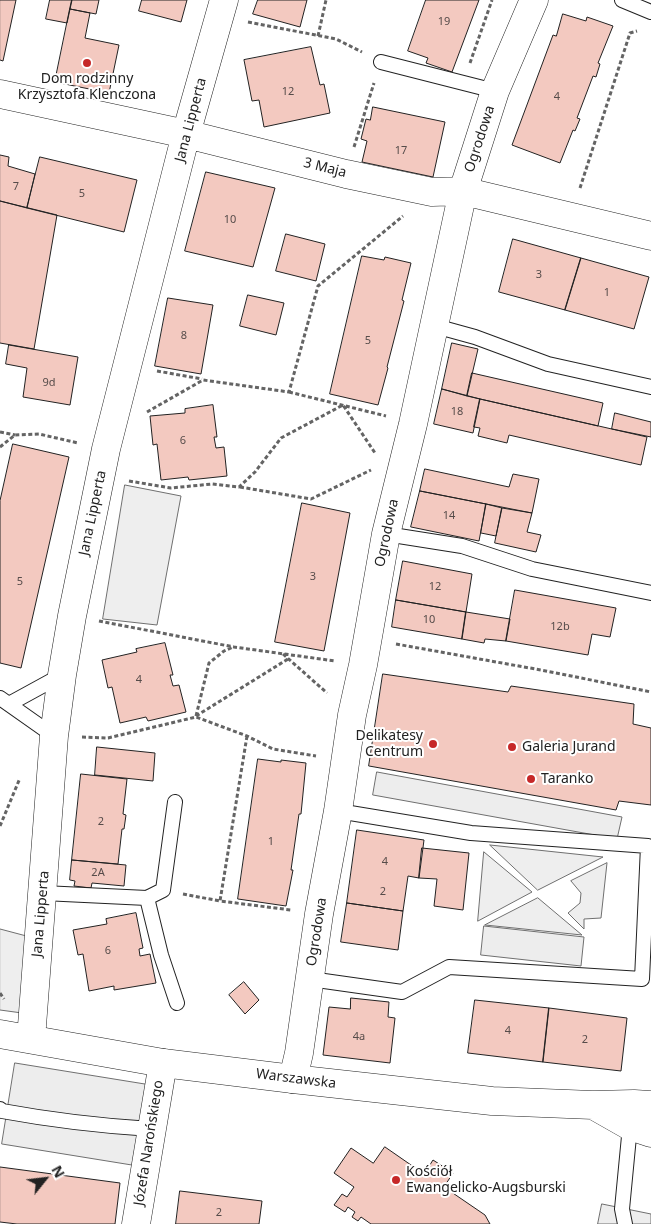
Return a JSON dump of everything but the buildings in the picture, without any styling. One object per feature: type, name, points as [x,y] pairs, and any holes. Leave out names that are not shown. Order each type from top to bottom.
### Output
[{"type":"street","name":"Jana Lipperta","points":[[31,1039],[54,736],[72,616],[106,450],[186,134],[224,0]]},
{"type":"street","name":"Ogrodowa","points":[[293,1079],[299,1053],[319,914],[338,811],[352,715],[386,534],[435,326],[463,191],[495,91],[534,0]]},
{"type":"street","name":"3 Maja","points":[[0,94],[186,134],[346,174],[432,192],[463,191],[651,236]]},
{"type":"street","name":"Warszawska","points":[[2,1037],[31,1039],[163,1063],[492,1100],[594,1105],[651,1105]]},
{"type":"street","name":"Józefa Narońskiego","points":[[136,1224],[163,1063]]},
{"type":"street","name":"Warszawska","points":[[594,1105],[641,1130]]},
{"type":"lane","points":[[622,0],[651,12]]},
{"type":"lane","points":[[381,62],[495,91]]},
{"type":"lane","points":[[435,326],[475,337],[548,364],[651,387]]},
{"type":"lane","points":[[386,534],[462,546],[532,569],[651,593]]},
{"type":"lane","points":[[4,701],[62,675]]},
{"type":"lane","points":[[4,701],[54,736]]},
{"type":"lane","points":[[43,893],[147,898],[163,890],[175,802]]},
{"type":"lane","points":[[310,979],[402,992],[449,967],[642,979],[648,846],[471,833],[338,811]]},
{"type":"lane","points":[[147,898],[161,955],[177,1003]]},
{"type":"lane","points":[[0,1109],[2,1111],[52,1120],[118,1127],[151,1128]]},
{"type":"lane","points":[[625,1224],[622,1209],[641,1130]]},
{"type":"path","points":[[318,36],[326,0]]},
{"type":"path","points":[[246,21],[336,39],[381,62],[346,174]]},
{"type":"path","points":[[571,218],[630,32],[644,29]]},
{"type":"path","points":[[289,392],[318,286],[432,192]]},
{"type":"path","points":[[149,370],[289,392],[413,424]]},
{"type":"path","points":[[140,416],[204,380]]},
{"type":"path","points":[[239,487],[255,472],[281,438],[343,405]]},
{"type":"path","points":[[343,405],[398,487]]},
{"type":"path","points":[[0,432],[15,435],[39,434],[82,444]]},
{"type":"path","points":[[0,446],[15,435]]},
{"type":"path","points":[[101,476],[171,488],[212,484],[311,499],[383,464]]},
{"type":"path","points":[[72,616],[282,654],[364,651],[541,670],[651,692]]},
{"type":"path","points":[[196,717],[209,663],[234,646]]},
{"type":"path","points":[[282,654],[352,715]]},
{"type":"path","points":[[54,736],[108,738],[196,717],[288,659]]},
{"type":"path","points":[[196,717],[247,736],[273,749],[344,762]]},
{"type":"path","points":[[220,901],[247,736]]},
{"type":"path","points":[[163,890],[220,901],[319,914]]},
{"type":"shaded area","points":[[125,485],[181,496],[157,625],[103,619]]},
{"type":"shaded area","points":[[377,772],[622,817],[617,839],[373,795]]},
{"type":"shaded area","points":[[490,845],[603,857],[538,890]]},
{"type":"shaded area","points":[[484,852],[532,892],[478,921]]},
{"type":"shaded area","points":[[607,863],[601,918],[584,919],[584,929],[568,913],[580,903],[581,893],[571,881]]},
{"type":"shaded area","points":[[538,898],[582,935],[485,925]]},
{"type":"shaded area","points":[[484,926],[584,937],[581,966],[481,955]]},
{"type":"shaded area","points":[[0,929],[34,938],[22,1013],[0,1010]]},
{"type":"shaded area","points":[[15,1063],[151,1085],[138,1166],[2,1144]]},
{"type":"shaded area","points":[[602,1204],[651,1214],[651,1224],[598,1224]]},
{"type":"place","name":"Dom rodzinny Krzysztofa Klenczona","points":[[87,63]]},
{"type":"place","name":"Delikatesy Centrum","points":[[433,744]]},
{"type":"place","name":"Galeria Jurand","points":[[512,747]]},
{"type":"place","name":"Taranko","points":[[531,779]]},
{"type":"place","name":"Kościół Ewangelicko-Augsburski","points":[[396,1180]]}]
